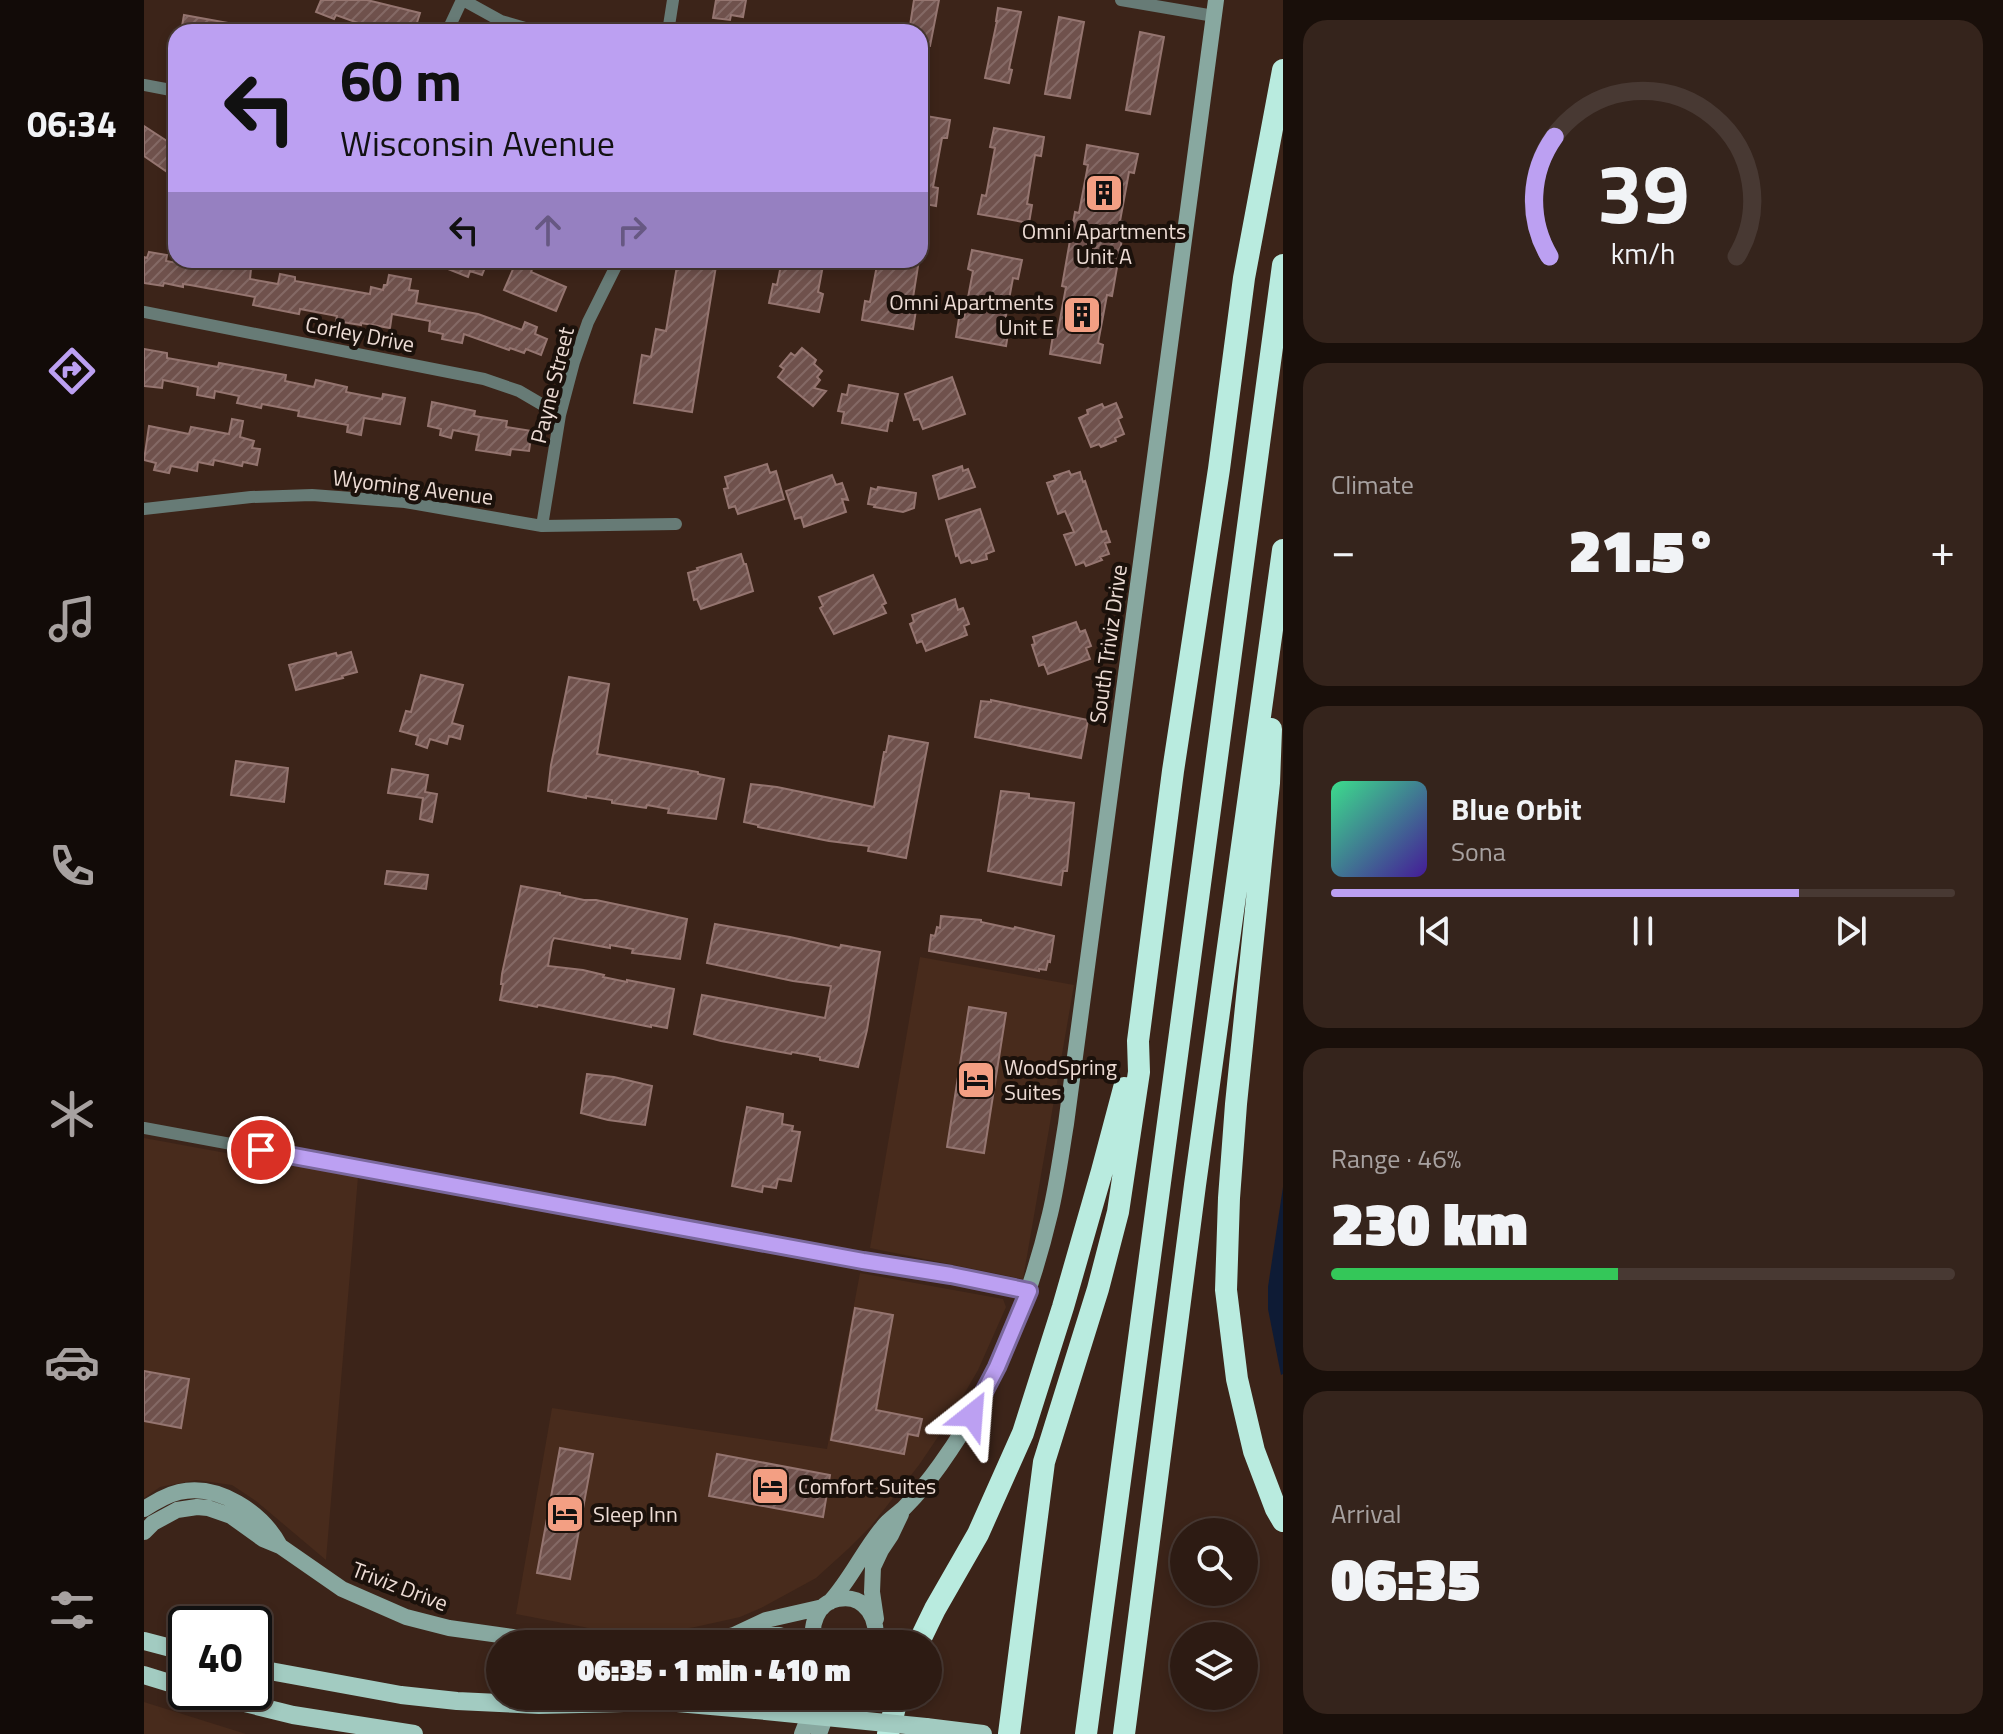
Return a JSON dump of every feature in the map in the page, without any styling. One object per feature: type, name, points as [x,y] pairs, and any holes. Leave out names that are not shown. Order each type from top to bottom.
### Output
[{"type":"highway","points":[[1009,1734],[1044,1462],[1098,1289],[1118,1212],[1139,1072],[1138,1041],[1173,771],[1219,469],[1244,278],[1283,70]]},
{"type":"highway","points":[[1086,1734],[1283,265]]},
{"type":"highway","points":[[1124,1734],[1195,1185],[1283,550]]},
{"type":"highway","points":[[1276,600],[1269,783],[1236,1104],[1226,1290],[1237,1379],[1254,1451],[1283,1521]]},
{"type":"highway","points":[[925,1630],[978,1534],[1023,1433],[1063,1307],[1138,1041]]},
{"type":"highway","points":[[888,1734],[894,1710]]},
{"type":"main road","points":[[144,1641],[168,1647]]},
{"type":"main road","points":[[272,1671],[401,1695],[457,1701],[539,1705],[666,1702],[983,1734]]},
{"type":"main road","points":[[144,1675],[168,1682]]},
{"type":"main road","points":[[272,1710],[414,1734]]},
{"type":"street","points":[[451,24],[462,0],[511,24]]},
{"type":"street","points":[[669,24],[673,0]]},
{"type":"street","points":[[1121,0],[1215,8]]},
{"type":"street","name":"South Triviz Drive","points":[[1029,1291],[1051,1212],[1066,1124],[1215,8]]},
{"type":"street","points":[[144,85],[168,90]]},
{"type":"street","name":"Payne Street","points":[[542,526],[560,415],[574,362],[588,322],[615,268]]},
{"type":"street","name":"Corley Drive","points":[[144,312],[484,379],[519,391],[560,415]]},
{"type":"street","name":"Wyoming Avenue","points":[[144,509],[251,497],[312,495],[405,502],[542,526],[676,524]]},
{"type":"street","points":[[144,1128],[1029,1291],[997,1367],[941,1464],[919,1493],[885,1524],[868,1545],[844,1587],[814,1620],[812,1630]]},
{"type":"street","name":"Triviz Drive","points":[[144,1509],[180,1491],[217,1494],[241,1505],[259,1519],[272,1531],[280,1546]]},
{"type":"street","name":"Triviz Drive","points":[[144,1532],[153,1523],[177,1510],[208,1508],[231,1516],[342,1589],[406,1617],[486,1633]]},
{"type":"street","points":[[877,1630],[872,1592],[873,1567],[903,1509]]},
{"type":"street","points":[[745,1630],[766,1620],[796,1615],[838,1599],[855,1600],[869,1610],[876,1625]]},
{"type":"street","points":[[802,1734],[811,1710]]},
{"type":"street","points":[[819,1734],[828,1710]]},
{"type":"shaded area","points":[[920,957],[1074,985],[1023,1279],[870,1248]]},
{"type":"shaded area","points":[[144,1138],[358,1177],[326,1560],[256,1501],[232,1485],[196,1480],[160,1487],[144,1498]]},
{"type":"shaded area","points":[[860,1273],[1003,1299],[1006,1307],[978,1370],[948,1422],[871,1526],[816,1578],[740,1617],[676,1630],[602,1630],[516,1614],[552,1408],[827,1449]]},
{"type":"shaded area","points":[[144,1702],[246,1734],[144,1734]]},
{"type":"water","points":[[1283,1187],[1281,1375],[1268,1309],[1268,1287]]},
{"type":"building","points":[[321,0],[367,0],[420,13],[417,24],[361,24],[316,12]]},
{"type":"building","points":[[716,0],[746,0],[743,17],[731,15],[730,20],[713,18]]},
{"type":"building","points":[[914,0],[939,0],[930,46],[928,24],[910,24]]},
{"type":"building","points":[[998,8],[1021,12],[1009,83],[985,78]]},
{"type":"building","points":[[184,15],[234,24],[182,24]]},
{"type":"building","points":[[1059,17],[1084,22],[1070,98],[1045,94]]},
{"type":"building","points":[[1140,32],[1164,37],[1150,114],[1126,110]]},
{"type":"building","points":[[928,116],[950,120],[947,138],[942,138],[933,187],[938,188],[936,206],[928,204]]},
{"type":"building","points":[[144,126],[168,140],[168,172],[144,156]]},
{"type":"building","points":[[994,128],[1044,137],[1041,156],[1035,155],[1027,204],[1032,205],[1029,223],[978,214],[982,195],[986,196],[995,148],[990,147]]},
{"type":"building","points":[[1087,145],[1138,154],[1134,173],[1129,172],[1120,221],[1125,222],[1112,296],[1107,295],[1098,343],[1103,345],[1100,363],[1050,354],[1053,335],[1057,336],[1066,287],[1062,286],[1075,212],[1079,213],[1088,165],[1084,164]]},
{"type":"building","points":[[972,250],[1022,260],[1018,279],[1013,278],[1004,326],[1009,328],[1006,346],[956,337],[959,318],[964,319],[973,271],[968,269]]},
{"type":"building","points":[[149,252],[167,255],[168,268],[246,268],[251,269],[250,279],[278,284],[280,274],[295,277],[295,281],[370,294],[371,287],[383,290],[389,275],[411,279],[409,290],[418,291],[416,303],[478,314],[522,330],[525,322],[537,327],[535,334],[547,339],[541,355],[526,349],[524,353],[464,334],[462,343],[442,339],[443,334],[429,331],[430,321],[392,314],[390,328],[361,325],[336,321],[337,316],[300,309],[299,314],[253,305],[255,297],[183,284],[183,287],[144,283],[144,257],[147,258]]},
{"type":"building","points":[[446,268],[485,268],[482,275],[470,271],[468,277]]},
{"type":"building","points":[[514,268],[533,268],[531,272],[566,287],[556,311],[504,290]]},
{"type":"building","points":[[677,268],[716,268],[692,412],[634,403],[642,355],[651,357],[656,329],[666,331]]},
{"type":"building","points":[[780,268],[822,268],[818,292],[823,294],[819,312],[769,303],[773,284],[777,285]]},
{"type":"building","points":[[876,268],[918,268],[911,310],[916,310],[913,329],[862,320],[865,301],[870,302]]},
{"type":"building","points":[[802,348],[816,360],[814,364],[822,371],[814,388],[826,391],[813,406],[778,377],[784,369],[780,366],[791,353],[795,356]]},
{"type":"building","points":[[144,349],[167,353],[167,358],[218,367],[219,363],[286,375],[285,381],[314,387],[316,380],[347,387],[346,392],[382,399],[383,394],[405,398],[400,424],[364,418],[361,435],[347,432],[348,425],[298,416],[299,411],[237,403],[239,396],[215,391],[214,398],[197,395],[198,387],[163,380],[162,388],[144,386]]},
{"type":"building","points":[[952,377],[965,414],[923,429],[919,419],[914,420],[905,394]]},
{"type":"building","points":[[849,385],[898,394],[887,431],[842,423],[844,412],[838,411],[842,394],[847,395]]},
{"type":"building","points":[[432,402],[475,411],[474,416],[507,421],[506,427],[532,431],[529,451],[511,449],[510,455],[476,450],[479,435],[453,430],[451,438],[440,435],[441,429],[428,426]]},
{"type":"building","points":[[1116,403],[1124,434],[1101,447],[1099,444],[1091,447],[1079,418],[1088,414],[1087,410]]},
{"type":"building","points":[[232,419],[243,421],[240,437],[254,441],[252,448],[260,449],[257,465],[243,462],[242,466],[214,460],[213,465],[198,462],[197,471],[171,466],[169,473],[154,470],[156,463],[144,460],[149,426],[189,434],[191,427],[229,434]]},
{"type":"building","points":[[767,464],[770,473],[776,471],[784,499],[738,514],[735,506],[729,508],[724,489],[728,488],[725,477]]},
{"type":"building","points":[[962,466],[963,471],[968,469],[975,487],[939,499],[933,476]]},
{"type":"building","points":[[1069,471],[1071,475],[1080,472],[1102,532],[1106,531],[1110,542],[1105,543],[1109,554],[1086,566],[1084,562],[1076,565],[1064,535],[1074,532],[1065,511],[1058,514],[1047,483],[1056,480],[1054,476]]},
{"type":"building","points":[[832,475],[836,485],[842,483],[848,500],[842,499],[846,512],[804,527],[801,517],[795,519],[786,491]]},
{"type":"building","points":[[878,487],[916,493],[914,508],[903,512],[868,504],[871,488],[877,490]]},
{"type":"building","points":[[980,509],[994,551],[986,554],[987,559],[961,563],[956,556],[946,520]]},
{"type":"building","points":[[741,554],[753,591],[701,609],[697,599],[694,600],[688,573]]},
{"type":"building","points":[[873,575],[886,603],[882,605],[886,613],[834,634],[820,608],[823,606],[819,597]]},
{"type":"building","points":[[955,599],[958,610],[963,608],[969,624],[964,626],[967,635],[926,651],[922,641],[917,643],[910,624],[914,622],[912,615]]},
{"type":"building","points":[[1076,622],[1080,632],[1085,630],[1091,646],[1086,648],[1090,659],[1048,674],[1044,664],[1039,666],[1032,645],[1035,644],[1033,637]]},
{"type":"building","points":[[351,652],[357,672],[296,690],[289,665]]},
{"type":"building","points":[[421,675],[463,685],[452,723],[463,726],[460,739],[449,736],[447,744],[430,739],[427,748],[416,744],[418,736],[400,731],[406,711],[411,712]]},
{"type":"building","points":[[569,677],[609,684],[597,754],[724,779],[716,819],[668,813],[669,809],[647,805],[646,808],[548,791]]},
{"type":"building","points":[[991,700],[1088,720],[1081,758],[975,737],[981,701]]},
{"type":"building","points":[[889,736],[928,743],[906,858],[868,851],[869,846],[829,841],[744,822],[751,784],[874,807]]},
{"type":"building","points":[[236,761],[288,768],[284,802],[231,795]]},
{"type":"building","points":[[392,769],[428,775],[425,792],[437,794],[432,822],[420,819],[423,798],[388,793]]},
{"type":"building","points":[[1001,791],[1074,803],[1067,871],[1063,871],[1061,885],[988,871]]},
{"type":"building","points":[[387,871],[428,875],[426,889],[385,884]]},
{"type":"building","points":[[521,886],[687,919],[680,959],[632,953],[633,949],[610,945],[610,948],[554,938],[552,942],[548,966],[674,989],[667,1028],[500,1000],[502,974]]},
{"type":"building","points":[[941,916],[981,920],[1054,936],[1050,962],[1046,970],[1039,971],[929,951],[931,935],[935,936],[937,927],[940,928]]},
{"type":"building","points":[[715,924],[840,948],[841,945],[880,952],[858,1067],[694,1034],[702,995],[825,1018],[831,986],[707,963]]},
{"type":"building","name":"WoodSpring Suites","points":[[969,1007],[1006,1013],[984,1153],[947,1147]]},
{"type":"building","points":[[587,1074],[652,1086],[645,1125],[581,1113]]},
{"type":"building","points":[[747,1107],[783,1114],[782,1124],[793,1126],[792,1131],[800,1132],[791,1181],[778,1179],[776,1188],[763,1186],[762,1192],[732,1186]]},
{"type":"building","points":[[855,1308],[893,1315],[876,1410],[922,1419],[918,1436],[908,1434],[904,1454],[831,1440]]},
{"type":"building","points":[[144,1371],[189,1379],[181,1428],[144,1421]]},
{"type":"building","name":"Sleep Inn","points":[[560,1448],[593,1454],[570,1579],[537,1573]]},
{"type":"building","name":"Comfort Suites","points":[[717,1454],[830,1475],[823,1517],[709,1496]]},
{"type":"place","name":"Omni Apartments Unit A","points":[[1104,193]]},
{"type":"place","name":"Omni Apartments Unit E","points":[[1082,315]]},
{"type":"place","name":"WoodSpring Suites","points":[[976,1080]]},
{"type":"place","name":"Comfort Suites","points":[[770,1486]]},
{"type":"place","name":"Sleep Inn","points":[[565,1514]]},
{"type":"route","points":[[261,1150],[1029,1291],[1008,1344],[972,1415]]}]
